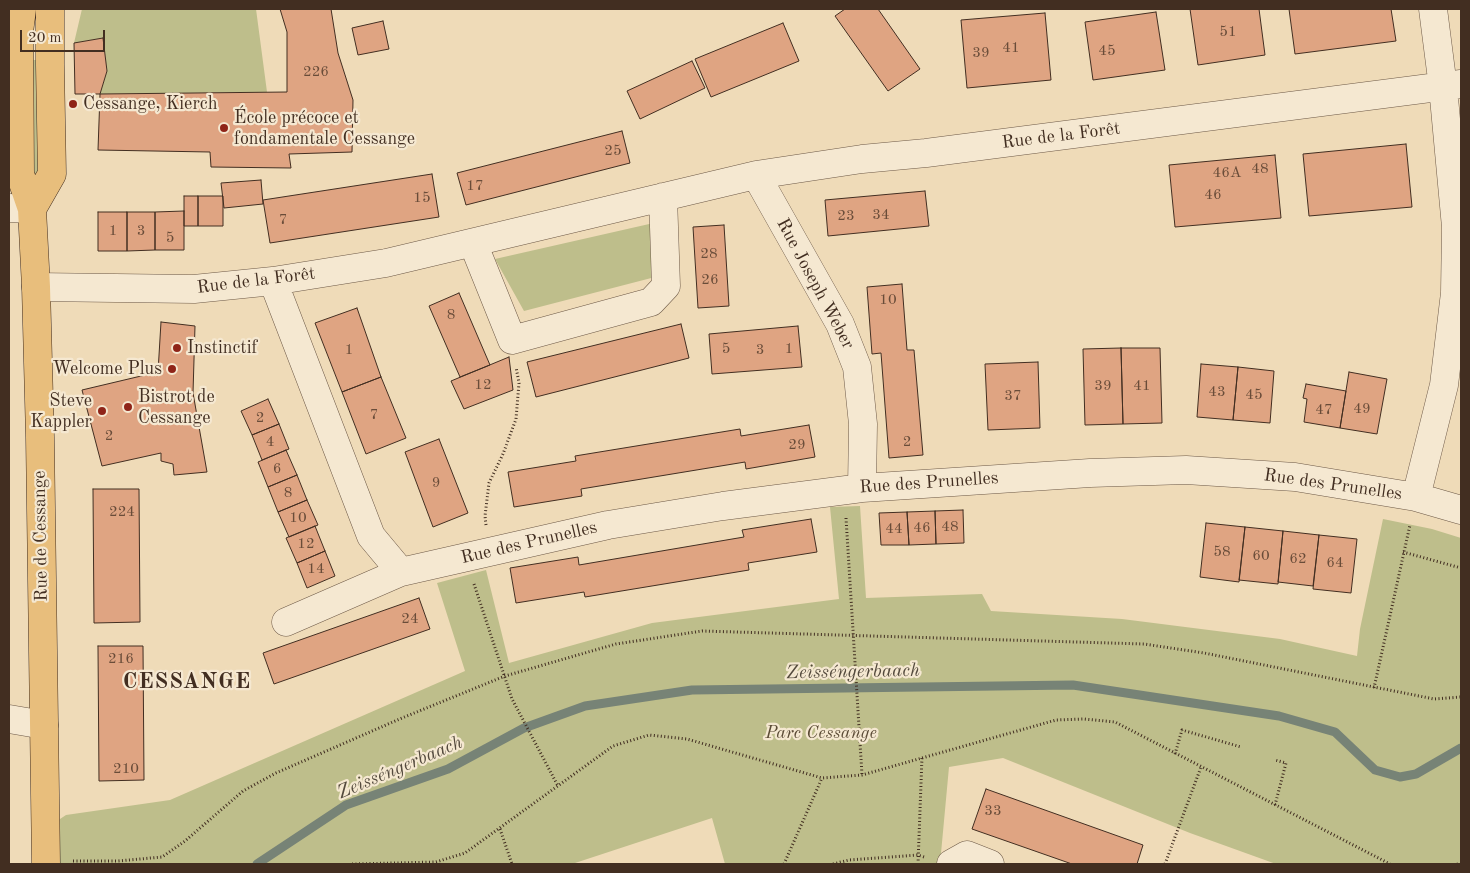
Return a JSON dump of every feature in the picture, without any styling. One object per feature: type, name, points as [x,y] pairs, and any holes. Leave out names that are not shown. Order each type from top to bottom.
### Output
[{"type":"main road","name":"Rue de Cessange","points":[[22,9],[19,32],[20,209],[36,286],[46,864]]},
{"type":"main road","points":[[20,209],[52,174],[50,9]]},
{"type":"street","points":[[1414,508],[1444,385],[1455,294],[1456,227],[1452,85],[1432,9]]},
{"type":"street","name":"Rue de la Forêt","points":[[36,286],[194,289],[273,280],[386,263],[756,176],[862,159],[926,153],[1452,85]]},
{"type":"street","name":"Rue Joseph Weber","points":[[756,176],[840,324],[857,367],[863,424],[862,488]]},
{"type":"street","points":[[473,243],[512,340],[651,302],[666,286],[663,197]]},
{"type":"street","points":[[273,280],[371,536],[401,572]]},
{"type":"street","name":"Rue des Prunelles","points":[[286,622],[401,572],[608,525],[723,506],[862,488],[1090,473],[1186,470],[1295,477],[1414,508],[1461,510]]},
{"type":"street","points":[[9,719],[44,725]]},
{"type":"street","points":[[951,864],[967,855],[990,864]]},
{"type":"path","points":[[486,529],[485,516],[489,483],[504,454],[516,419],[519,384],[512,340]]},
{"type":"path","points":[[1374,688],[1414,508]]},
{"type":"path","points":[[846,512],[862,774]]},
{"type":"path","points":[[1403,552],[1461,568]]},
{"type":"path","points":[[473,580],[512,698],[558,786]]},
{"type":"path","points":[[80,861],[118,861],[162,857],[185,841],[243,791],[276,773],[505,676],[616,644],[702,631],[1144,644],[1204,653],[1434,699],[1461,697]]},
{"type":"path","points":[[352,864],[436,862],[465,853],[613,746],[649,735],[687,739],[822,778],[862,774],[1056,720],[1084,719],[1116,722],[1390,864]]},
{"type":"path","points":[[1175,754],[1182,730],[1241,747]]},
{"type":"path","points":[[918,864],[922,758]]},
{"type":"path","points":[[1275,760],[1286,763],[1275,805]]},
{"type":"path","points":[[1165,864],[1202,767]]},
{"type":"path","points":[[784,864],[822,778]]},
{"type":"path","points":[[500,829],[512,864]]},
{"type":"path","points":[[833,864],[849,860],[918,855]]},
{"type":"green space","points":[[82,9],[256,9],[267,92],[100,94],[107,71],[103,38],[74,43]]},
{"type":"green space","points":[[28,60],[41,60],[43,168],[37,176],[31,172]]},
{"type":"green space","points":[[658,222],[659,276],[524,311],[495,259]]},
{"type":"green space","name":"Parc Cessange","points":[[860,506],[866,598],[982,594],[991,611],[1122,619],[1280,639],[1357,656],[1360,629],[1383,519],[1432,529],[1461,538],[1461,864],[1276,864],[1190,833],[1003,758],[949,767],[940,864],[725,864],[712,818],[572,864],[46,864],[45,829],[66,815],[170,800],[465,671],[437,583],[486,570],[509,663],[652,623],[839,599],[830,507]]},
{"type":"building","name":"École précoce et fondamentale Cessange","points":[[280,9],[331,9],[338,53],[353,100],[352,152],[289,154],[291,168],[211,167],[210,152],[98,150],[100,94],[287,92],[287,32]]},
{"type":"building","points":[[845,9],[878,9],[920,69],[888,91],[835,16]]},
{"type":"building","points":[[1190,9],[1259,9],[1265,55],[1198,65]]},
{"type":"building","points":[[1289,9],[1391,9],[1396,41],[1295,54]]},
{"type":"building","points":[[1156,12],[1165,70],[1093,80],[1085,22]]},
{"type":"building","points":[[1045,13],[1051,80],[967,88],[961,20]]},
{"type":"building","points":[[383,21],[389,49],[358,55],[352,28]]},
{"type":"building","points":[[783,23],[799,61],[711,97],[695,59]]},
{"type":"building","points":[[103,38],[107,71],[100,94],[75,94],[74,43]]},
{"type":"building","points":[[692,61],[705,88],[640,119],[627,91]]},
{"type":"building","points":[[622,131],[630,163],[466,205],[457,173]]},
{"type":"building","points":[[1406,144],[1412,207],[1309,216],[1303,154]]},
{"type":"building","points":[[1275,155],[1281,218],[1175,227],[1169,165]]},
{"type":"building","points":[[432,174],[439,217],[270,243],[263,200]]},
{"type":"building","points":[[261,180],[263,204],[224,208],[221,183]]},
{"type":"building","points":[[925,191],[929,226],[828,236],[825,200]]},
{"type":"building","points":[[184,196],[198,196],[198,226],[184,226]]},
{"type":"building","points":[[198,196],[223,196],[223,226],[198,226]]},
{"type":"building","points":[[184,211],[184,250],[155,250],[155,212]]},
{"type":"building","points":[[98,212],[127,212],[127,251],[98,251]]},
{"type":"building","points":[[127,212],[155,212],[155,250],[127,251]]},
{"type":"building","points":[[724,225],[729,306],[698,308],[693,227]]},
{"type":"building","points":[[902,284],[907,350],[914,350],[923,455],[889,458],[881,353],[872,354],[867,287]]},
{"type":"building","points":[[459,293],[490,365],[460,377],[429,306]]},
{"type":"building","points":[[357,308],[381,377],[342,392],[315,323]]},
{"type":"building","points":[[161,322],[195,326],[193,393],[207,472],[174,475],[173,464],[161,461],[161,453],[102,466],[82,390],[158,372]]},
{"type":"building","points":[[681,324],[689,358],[536,397],[527,362]]},
{"type":"building","points":[[798,326],[802,367],[712,374],[709,334]]},
{"type":"building","points":[[1121,348],[1160,348],[1162,423],[1123,424]]},
{"type":"building","points":[[1121,348],[1123,424],[1085,425],[1083,349]]},
{"type":"building","points":[[509,357],[513,390],[464,409],[451,381]]},
{"type":"building","points":[[1038,362],[1040,428],[988,430],[985,364]]},
{"type":"building","points":[[1201,364],[1238,367],[1233,420],[1197,417]]},
{"type":"building","points":[[1238,367],[1274,371],[1270,423],[1233,420]]},
{"type":"building","points":[[1349,372],[1387,379],[1377,434],[1340,428]]},
{"type":"building","points":[[381,377],[406,438],[366,454],[342,392]]},
{"type":"building","points":[[1306,384],[1346,391],[1340,428],[1304,422],[1307,399],[1303,398]]},
{"type":"building","points":[[268,399],[279,424],[252,435],[241,411]]},
{"type":"building","points":[[279,424],[289,449],[262,460],[252,435]]},
{"type":"building","points":[[809,425],[815,457],[746,469],[745,462],[581,489],[582,496],[514,507],[508,472],[576,461],[575,456],[740,429],[741,436]]},
{"type":"building","points":[[439,439],[468,513],[433,527],[405,452]]},
{"type":"building","points":[[286,450],[297,475],[268,487],[258,462]]},
{"type":"building","points":[[297,475],[307,500],[278,512],[268,487]]},
{"type":"building","points":[[93,489],[139,489],[140,622],[94,623]]},
{"type":"building","points":[[307,500],[318,525],[289,537],[278,512]]},
{"type":"building","points":[[963,510],[964,543],[936,544],[935,511]]},
{"type":"building","points":[[935,511],[936,544],[909,545],[907,512]]},
{"type":"building","points":[[907,512],[909,545],[881,545],[879,513]]},
{"type":"building","points":[[811,519],[817,552],[748,563],[749,570],[585,597],[584,592],[516,603],[510,568],[578,557],[579,565],[744,537],[742,530]]},
{"type":"building","points":[[1206,523],[1245,527],[1239,582],[1200,577]]},
{"type":"building","points":[[315,526],[325,551],[297,563],[286,538]]},
{"type":"building","points":[[1245,527],[1283,531],[1278,584],[1239,580]]},
{"type":"building","points":[[1283,531],[1319,535],[1313,586],[1278,582]]},
{"type":"building","points":[[1319,535],[1357,539],[1351,593],[1313,589]]},
{"type":"building","points":[[325,551],[335,576],[307,588],[297,563]]},
{"type":"building","points":[[419,598],[430,629],[274,684],[263,653]]},
{"type":"building","points":[[98,646],[143,646],[144,780],[99,781]]},
{"type":"building","points":[[986,789],[1143,845],[1137,864],[1072,864],[972,829]]},
{"type":"waterway","name":"Zeisséngerbaach","points":[[257,864],[346,805],[448,769],[524,728],[585,706],[692,690],[1073,685],[1279,716],[1335,732],[1375,770],[1400,777],[1416,774],[1461,748]]},
{"type":"place","name":"Cessange, Kierch","points":[[73,104]]},
{"type":"place","name":"École précoce et fondamentale Cessange","points":[[224,128]]},
{"type":"place","name":"Instinctif","points":[[177,348]]},
{"type":"place","name":"Welcome Plus","points":[[172,369]]},
{"type":"place","name":"Bistrot de Cessange","points":[[128,407]]},
{"type":"place","name":"Steve Kappler","points":[[102,411]]},
{"type":"district","name":"CESSANGE","points":[[187,682]]}]
